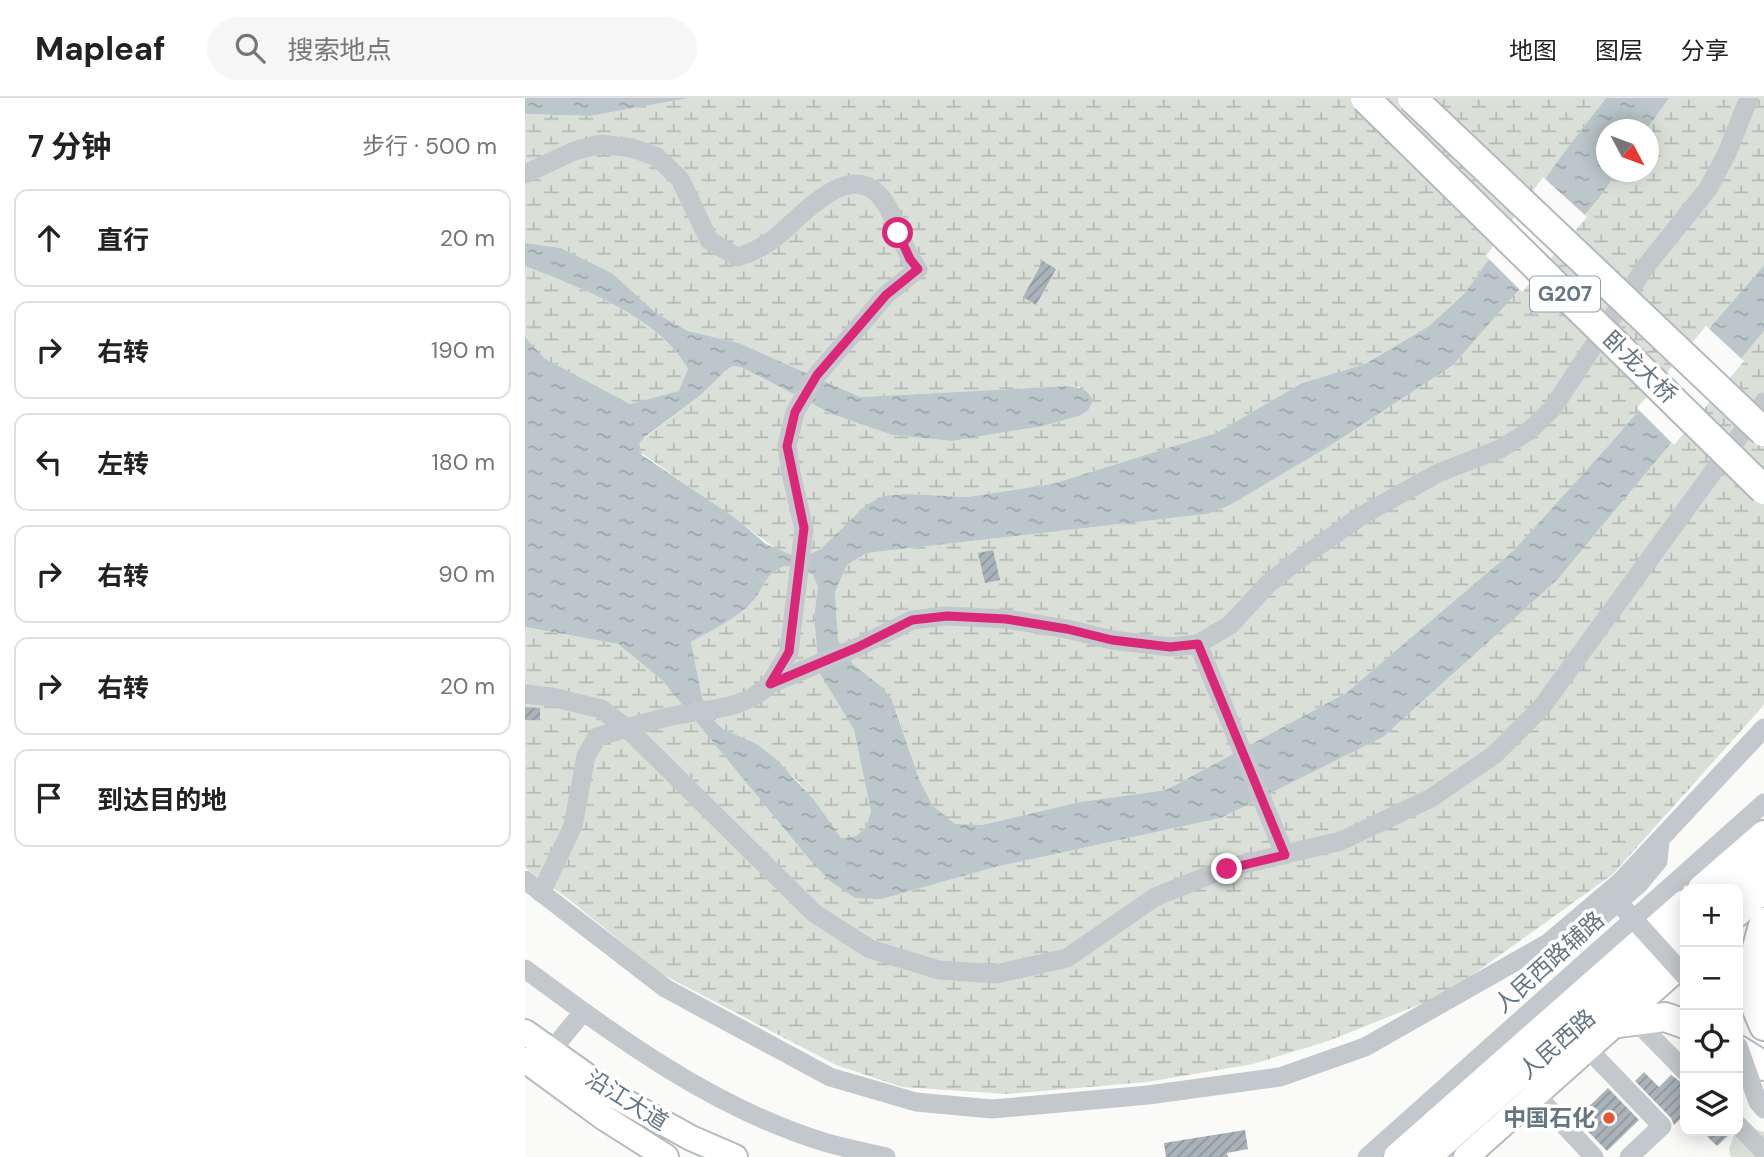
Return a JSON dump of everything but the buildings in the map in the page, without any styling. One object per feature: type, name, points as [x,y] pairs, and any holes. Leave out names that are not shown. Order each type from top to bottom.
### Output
[{"type":"highway","name":"卧龙大桥","points":[[1365,98],[1764,490]]},
{"type":"highway","name":"卧龙大桥","points":[[1412,98],[1764,432]]},
{"type":"highway","points":[[1708,884],[1764,835]]},
{"type":"highway","points":[[1398,1157],[1680,908]]},
{"type":"highway","points":[[1764,922],[1755,955],[1750,993],[1764,1026]]},
{"type":"highway","points":[[1627,1022],[1665,1017],[1680,1022]]},
{"type":"highway","points":[[1743,1051],[1764,1066]]},
{"type":"main road","points":[[1739,884],[1764,862]]},
{"type":"main road","points":[[1743,909],[1764,890]]},
{"type":"main road","name":"人民西路","points":[[1429,1157],[1680,935]]},
{"type":"main road","name":"人民西路","points":[[1465,1157],[1588,1049],[1627,1022],[1680,967]]},
{"type":"main road","name":"沿江大道","points":[[525,1032],[615,1096],[691,1138],[735,1157]]},
{"type":"main road","name":"沿江大道","points":[[525,1060],[603,1117],[666,1157]]},
{"type":"street","points":[[1749,98],[1727,153],[1708,189],[1646,266],[1552,409],[1529,431],[1500,449],[1439,473],[1361,516],[1268,584],[1230,625],[1198,644],[1170,647],[1112,640],[1006,619],[947,616],[912,620],[858,647],[812,664],[770,684],[746,702],[677,715],[597,737],[586,755],[573,826],[533,886],[665,988],[830,1077],[916,1102],[992,1109],[1148,1095],[1280,1077],[1365,1047],[1525,957],[1548,943],[1620,882],[1764,728]]},
{"type":"street","points":[[525,174],[574,151],[600,144],[632,148],[657,157],[680,179],[709,240],[737,257],[753,253],[775,238],[827,193],[844,185],[862,185],[875,191],[891,213],[902,244],[918,269],[886,295],[817,375],[795,412],[787,446],[804,528],[789,652],[770,684]]},
{"type":"street","points":[[525,694],[552,697],[601,709],[627,728],[814,913],[870,949],[939,970],[996,974],[1067,958],[1155,897],[1227,869],[1342,841],[1431,799],[1494,755],[1541,708],[1764,402]]},
{"type":"street","points":[[1198,644],[1285,855]]},
{"type":"street","name":"人民西路辅路","points":[[1367,1157],[1764,803]]},
{"type":"street","points":[[1525,957],[1542,962],[1554,957],[1639,884],[1658,861],[1660,840]]},
{"type":"street","points":[[1618,902],[1680,970]]},
{"type":"street","points":[[525,969],[653,1060],[697,1086],[761,1117],[823,1141],[886,1157]]},
{"type":"street","points":[[551,1051],[583,1012]]},
{"type":"street","points":[[1627,1022],[1680,1067]]},
{"type":"street","points":[[1588,1049],[1662,1126],[1629,1157]]},
{"type":"street","points":[[1743,1062],[1758,1102],[1764,1109]]},
{"type":"street","points":[[1535,1095],[1594,1157]]},
{"type":"street","points":[[1743,1130],[1764,1152]]},
{"type":"green space","points":[[689,98],[1606,98],[1562,155],[1465,293],[1429,326],[1365,364],[1302,383],[1216,433],[1052,484],[967,497],[909,494],[821,549],[794,556],[781,552],[639,451],[641,441],[702,394],[733,366],[741,367],[832,414],[892,435],[952,441],[1043,426],[1079,416],[1080,387],[860,397],[739,343],[688,331],[656,313],[612,273],[561,248],[525,243],[525,114],[590,116]]},
{"type":"green space","points":[[1669,98],[1764,98],[1764,265],[1609,445],[1514,550],[1346,693],[1166,790],[1080,802],[982,825],[955,825],[933,806],[920,781],[896,710],[882,687],[854,665],[838,640],[835,592],[847,565],[867,553],[1207,514],[1599,198],[1611,182],[1659,182],[1659,119],[1654,119]]},
{"type":"green space","points":[[525,266],[592,294],[638,319],[658,334],[688,369],[680,391],[630,404],[544,358],[525,337]]},
{"type":"green space","points":[[1764,331],[1764,705],[1613,874],[1446,994],[1328,1041],[1253,1064],[1147,1082],[1007,1094],[902,1087],[836,1065],[658,972],[571,901],[525,868],[525,627],[618,644],[662,680],[679,699],[830,881],[882,899],[995,867],[1221,818],[1383,737],[1558,579]]},
{"type":"green space","points":[[786,566],[806,569],[813,574],[818,587],[814,617],[819,672],[854,730],[871,812],[865,828],[856,836],[841,838],[798,781],[755,743],[723,729],[711,718],[702,697],[691,642],[739,613],[753,601],[774,571]]},
{"type":"green space","points":[[1743,1126],[1764,1132],[1764,1157],[1731,1157],[1729,1149],[1734,1136],[1743,1136]]},
{"type":"water","points":[[525,98],[689,98],[590,116],[525,114]]},
{"type":"water","points":[[1606,98],[1669,98],[1654,119],[1596,119],[1596,182],[1611,182],[1453,365],[1331,445],[1230,505],[1207,514],[867,553],[847,565],[835,592],[838,640],[854,665],[882,687],[892,700],[920,781],[933,806],[955,824],[982,825],[1080,802],[1166,790],[1346,693],[1514,550],[1609,445],[1764,265],[1764,331],[1558,579],[1383,737],[1221,818],[995,867],[882,899],[855,898],[830,881],[810,860],[662,680],[618,644],[525,627],[525,337],[544,358],[630,404],[679,391],[688,369],[658,334],[638,319],[592,294],[525,266],[525,243],[561,248],[612,273],[656,313],[688,331],[739,343],[860,397],[1068,386],[1083,390],[1091,397],[1093,401],[1088,410],[1079,416],[1043,426],[952,441],[892,435],[832,414],[741,367],[733,366],[638,445],[642,455],[735,518],[766,544],[794,556],[821,549],[865,506],[883,496],[909,494],[967,497],[1052,484],[1216,433],[1302,383],[1365,364],[1429,326],[1465,293],[1562,155]],"holes":[[[786,566],[806,569],[813,575],[818,587],[814,617],[819,672],[854,730],[871,812],[865,828],[856,836],[841,838],[814,800],[776,759],[755,743],[723,729],[711,718],[702,697],[691,642],[740,613],[753,601],[774,571]]]},
{"type":"pier","points":[[1543,177],[1587,217],[1522,292],[1486,256]]},
{"type":"pier","points":[[1706,326],[1744,361],[1674,445],[1637,408]]},
{"type":"place","name":"中国石化","points":[[1609,1118]]},
{"type":"route","points":[[898,233],[910,259],[918,269],[886,295],[817,375],[795,412],[787,446],[804,528],[789,652],[770,684],[812,664],[858,647],[912,620],[947,616],[1006,619],[1112,640],[1170,647],[1198,644],[1285,855],[1227,869]]}]
